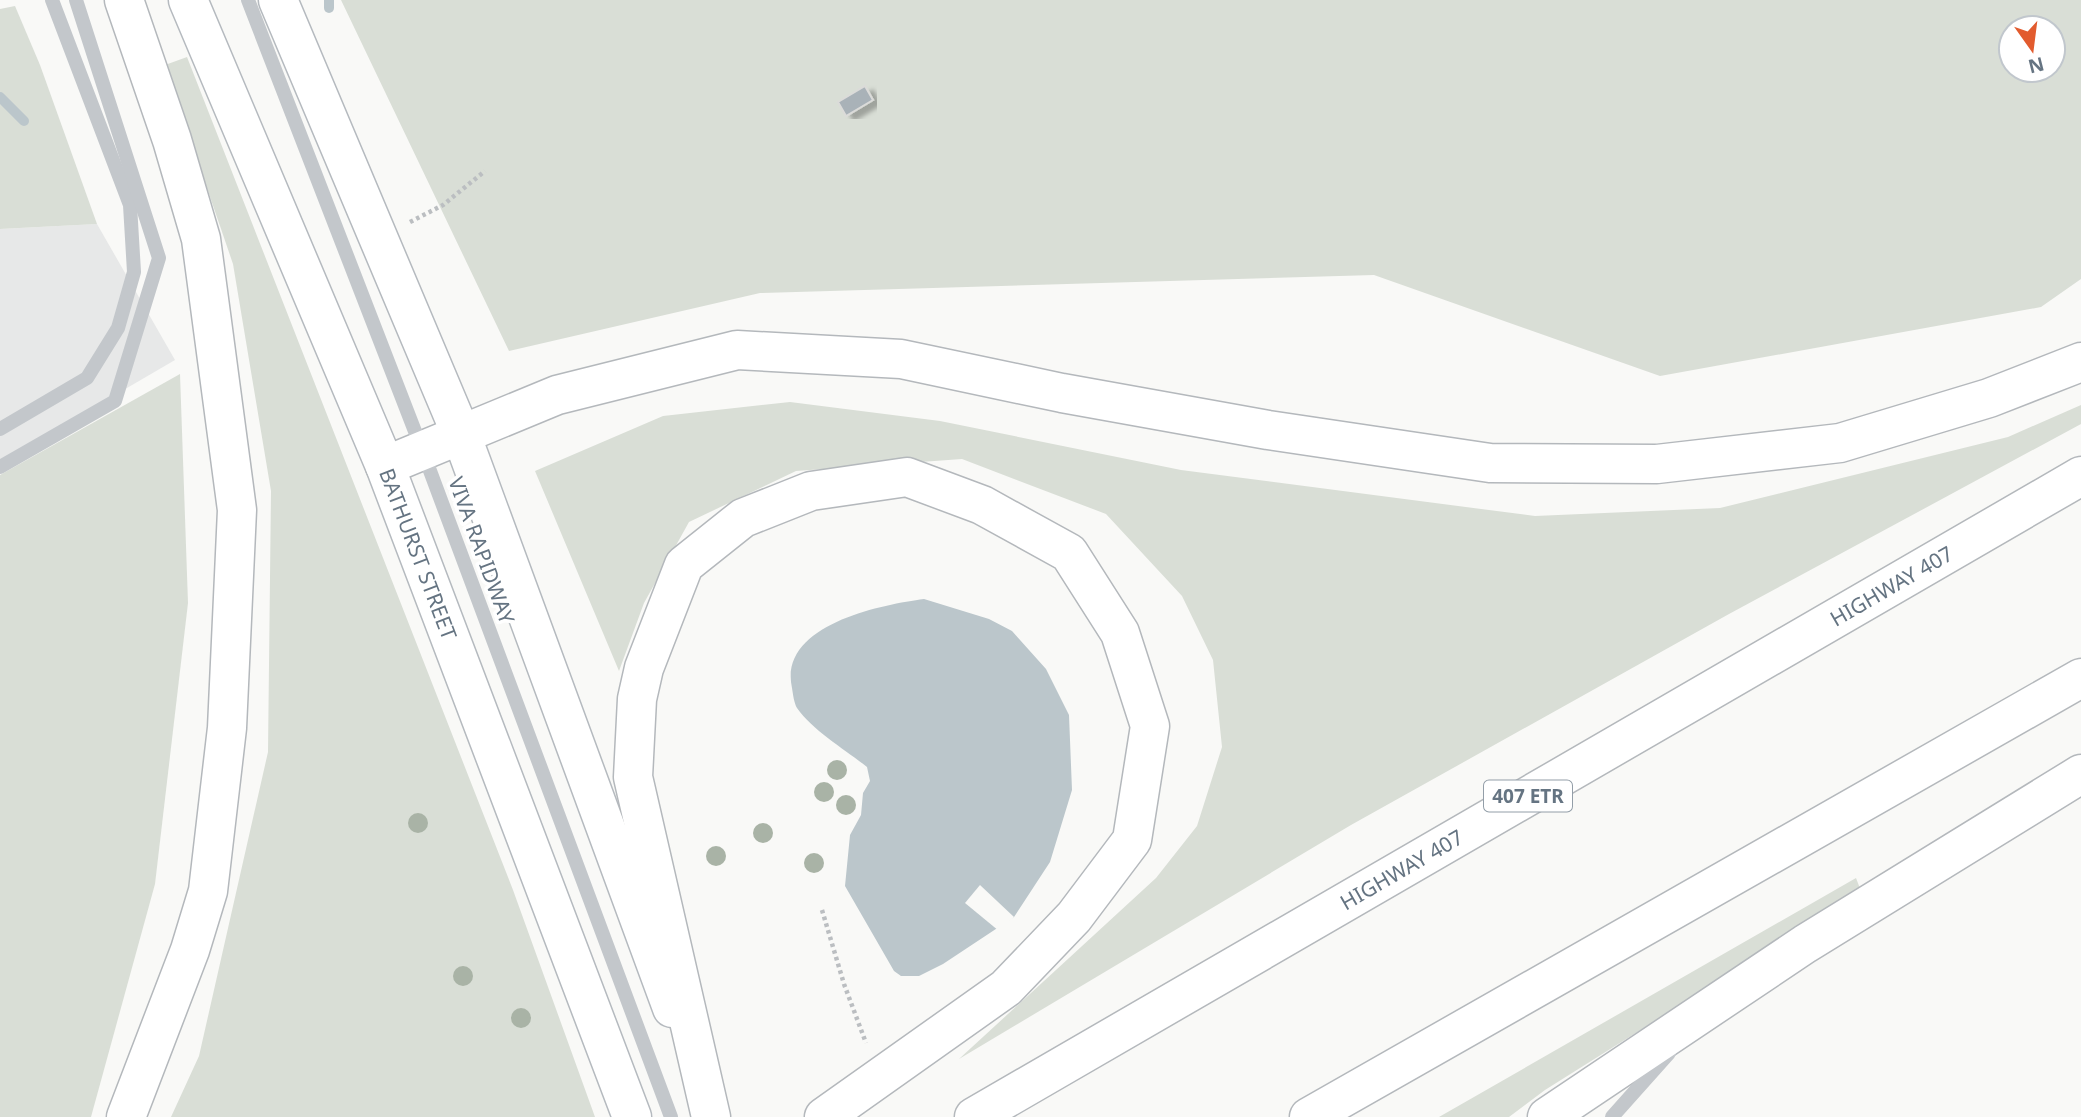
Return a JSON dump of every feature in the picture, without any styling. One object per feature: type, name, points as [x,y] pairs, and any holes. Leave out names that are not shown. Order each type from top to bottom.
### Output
[{"type":"main road","points":[[124,0],[172,139],[201,239],[237,510],[228,728],[208,891],[190,950],[126,1117]]},
{"type":"main road","name":"BATHURST STREET","points":[[188,0],[385,466],[632,1117]]},
{"type":"main road","points":[[278,0],[461,434],[661,976],[710,1117]]},
{"type":"main road","points":[[385,466],[556,395],[737,350],[901,359],[1062,393],[1268,430],[1490,463],[1657,464],[1840,443],[1989,398],[2081,362]]},
{"type":"main road","name":"HIGHWAY 407","points":[[974,1117],[2081,476]]},
{"type":"main road","points":[[710,1117],[634,777],[637,699],[644,668],[684,565],[743,518],[811,491],[907,477],[982,505],[1069,553],[1120,633],[1150,726],[1132,840],[1073,917],[1006,988],[824,1117]]},
{"type":"main road","points":[[1309,1117],[2081,678]]},
{"type":"main road","points":[[1547,1117],[1805,944],[2081,774]]},
{"type":"lane","points":[[0,429],[87,379],[118,328],[134,272],[130,205],[52,0]]},
{"type":"lane","points":[[0,467],[115,401],[159,258],[76,0]]},
{"type":"lane","name":"VIVA RAPIDWAY","points":[[248,0],[423,452],[671,1117]]},
{"type":"lane","points":[[1612,1117],[1708,1009]]},
{"type":"path","points":[[379,239],[443,205],[485,171]]},
{"type":"path","points":[[822,910],[863,1037],[882,1075]]},
{"type":"shaded area","points":[[341,0],[2081,0],[2081,279],[2041,307],[1660,376],[1374,275],[760,293],[509,351]]},
{"type":"shaded area","points":[[15,6],[40,65],[97,224],[0,229],[0,9]]},
{"type":"shaded area","points":[[187,57],[513,890],[595,1117],[171,1117],[199,1056],[268,752],[271,491],[233,264],[165,65]]},
{"type":"shaded area","points":[[97,224],[175,360],[0,462],[0,229]]},
{"type":"shaded area","points":[[180,374],[188,603],[155,884],[91,1117],[0,1117],[0,475]]},
{"type":"shaded area","points":[[790,402],[940,421],[1181,470],[1535,516],[1720,508],[2008,437],[2081,405],[2081,424],[1729,614],[1351,825],[959,1059],[1156,878],[1197,826],[1222,747],[1213,660],[1182,596],[1106,514],[962,459],[796,471],[689,522],[644,603],[619,671],[535,471],[663,416]]},
{"type":"shaded area","points":[[924,599],[989,619],[1012,631],[1046,669],[1069,715],[1072,790],[1050,862],[1014,917],[943,964],[919,976],[901,976],[894,971],[845,886],[850,835],[861,815],[863,793],[870,781],[867,767],[821,732],[797,708],[792,688],[792,666],[801,648],[816,634],[836,622],[859,613]]},
{"type":"shaded area","points":[[1856,878],[1864,899],[1720,980],[1545,1090],[1509,1117],[1439,1117]]},
{"type":"pier","points":[[980,885],[1014,917],[999,931],[965,903]]},
{"type":"building","points":[[865,86],[873,100],[846,116],[838,102]]},
{"type":"waterway","points":[[329,0],[329,8]]},
{"type":"waterway","points":[[0,97],[24,121]]}]
